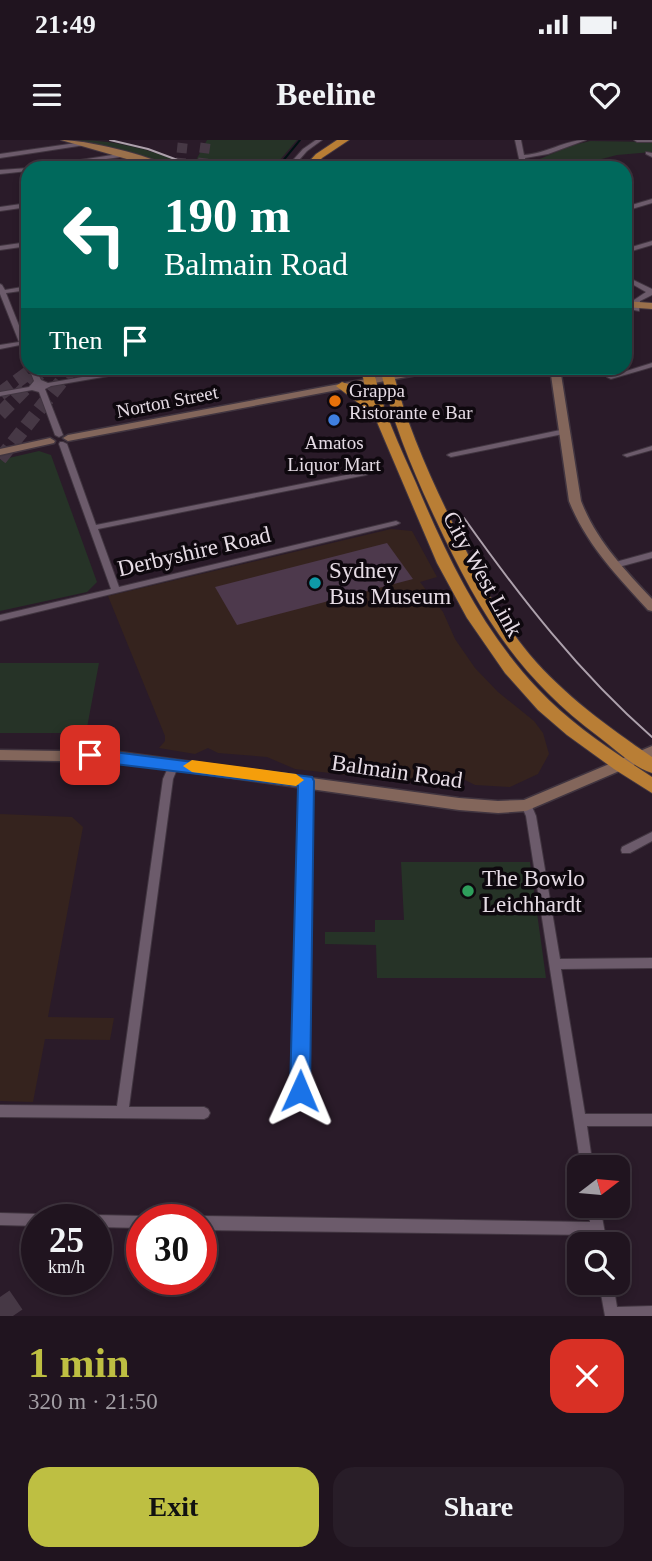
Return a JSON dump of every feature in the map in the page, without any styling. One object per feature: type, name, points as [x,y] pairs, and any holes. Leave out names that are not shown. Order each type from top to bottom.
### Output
[{"type":"highway","points":[[306,161],[334,140]]},
{"type":"highway","points":[[314,161],[344,140]]},
{"type":"highway","name":"City West Link","points":[[368,375],[380,414],[419,510],[489,641],[546,707],[652,786]]},
{"type":"highway","name":"City West Link","points":[[388,375],[394,404],[422,477],[497,623],[544,680],[579,712],[648,758]]},
{"type":"highway","points":[[342,386],[353,391],[380,414]]},
{"type":"main road","points":[[65,140],[144,161]]},
{"type":"main road","points":[[632,307],[652,308]]},
{"type":"street","points":[[295,161],[318,140]]},
{"type":"street","points":[[518,140],[523,161]]},
{"type":"street","points":[[522,157],[546,155],[564,145],[583,140]]},
{"type":"street","points":[[637,140],[652,140]]},
{"type":"street","points":[[0,156],[83,144]]},
{"type":"street","points":[[81,161],[125,155]]},
{"type":"street","points":[[0,173],[21,170]]},
{"type":"street","points":[[632,207],[652,201]]},
{"type":"street","points":[[0,209],[21,206]]},
{"type":"street","points":[[632,249],[652,243]]},
{"type":"street","points":[[0,248],[21,245]]},
{"type":"street","points":[[632,282],[651,292]]},
{"type":"street","points":[[21,288],[1,289],[21,340]]},
{"type":"street","points":[[632,305],[651,292]]},
{"type":"street","points":[[0,347],[21,343]]},
{"type":"street","points":[[632,371],[652,365]]},
{"type":"street","points":[[35,375],[115,589]]},
{"type":"street","points":[[0,394],[103,375]]},
{"type":"street","name":"Norton Street","points":[[0,452],[342,386],[366,375]]},
{"type":"street","points":[[556,375],[575,500],[581,519],[594,540],[652,607]]},
{"type":"street","points":[[611,377],[618,375]]},
{"type":"street","points":[[452,455],[565,431]]},
{"type":"street","points":[[627,455],[652,448]]},
{"type":"street","points":[[93,528],[366,473]]},
{"type":"street","name":"Derbyshire Road","points":[[0,618],[396,523]]},
{"type":"street","points":[[615,565],[652,555]]},
{"type":"street","name":"Balmain Road","points":[[0,755],[100,755],[498,807],[526,805],[621,765],[648,758]]},
{"type":"street","points":[[122,1113],[168,779],[174,764]]},
{"type":"street","points":[[300,1091],[306,781]]},
{"type":"street","points":[[526,805],[531,816],[585,1155]]},
{"type":"street","points":[[626,850],[652,836]]},
{"type":"street","points":[[555,964],[652,963]]},
{"type":"street","points":[[0,1111],[204,1113]]},
{"type":"street","points":[[580,1120],[652,1120]]},
{"type":"street","points":[[596,1218],[598,1232]]},
{"type":"street","points":[[0,1219],[21,1220]]},
{"type":"street","points":[[217,1223],[597,1228]]},
{"type":"street","points":[[608,1295],[611,1315],[652,1313]]},
{"type":"shaded area","points":[[391,529],[412,531],[437,577],[420,582],[443,612],[455,639],[475,668],[498,692],[534,721],[543,733],[549,754],[538,774],[510,787],[475,785],[451,773],[417,783],[295,769],[267,757],[218,753],[208,748],[195,754],[159,748],[165,741],[165,736],[108,596]]},
{"type":"shaded area","points":[[0,814],[72,817],[83,827],[48,1017],[114,1018],[110,1040],[45,1039],[33,1102],[0,1101]]},
{"type":"green space","points":[[78,140],[137,148],[177,161],[157,161],[135,153]]},
{"type":"green space","points":[[207,140],[297,140],[279,161],[196,160]]},
{"type":"green space","points":[[590,141],[652,142],[652,152],[617,155],[594,161],[535,161],[570,146]]},
{"type":"green space","points":[[39,451],[51,455],[97,582],[87,592],[0,611],[0,460]]},
{"type":"green space","points":[[0,663],[99,663],[86,733],[0,733]]},
{"type":"green space","name":"The Bowlo Leichhardt","points":[[401,862],[530,862],[546,978],[377,978],[376,945],[325,944],[325,932],[375,932],[375,920],[404,920]]},
{"type":"building","name":"Sydney Bus Museum","points":[[387,543],[413,579],[237,625],[215,587]]},
{"type":"waterway","points":[[283,161],[300,140]]},
{"type":"tunnel","points":[[181,161],[183,140]]},
{"type":"tunnel","points":[[203,161],[206,140]]},
{"type":"tunnel","points":[[0,394],[25,375]]},
{"type":"tunnel","points":[[0,414],[38,375]]},
{"type":"tunnel","points":[[0,459],[66,375]]},
{"type":"tunnel","points":[[0,1297],[13,1316]]},
{"type":"tram line","points":[[110,140],[148,149],[180,161]]},
{"type":"tram line","points":[[464,518],[507,577],[575,660],[652,737]]},
{"type":"slow traffic","points":[[192,766],[296,780]]},
{"type":"place","name":"Grappa Ristorante e Bar","points":[[335,401]]},
{"type":"place","name":"Amatos Liquor Mart","points":[[334,420]]},
{"type":"place","name":"Sydney Bus Museum","points":[[315,583]]},
{"type":"place","name":"The Bowlo Leichhardt","points":[[468,891]]},
{"type":"route","points":[[90,755],[306,781],[300,1091]]}]
